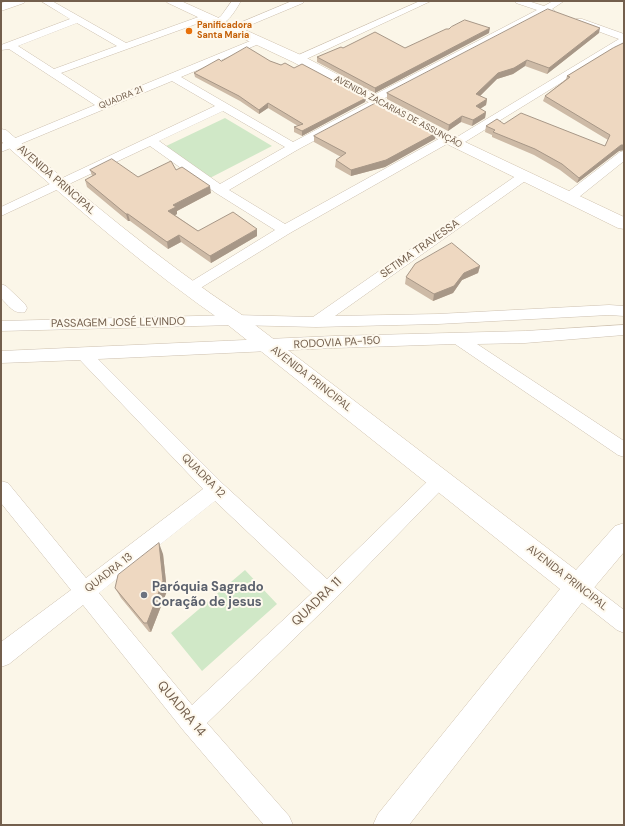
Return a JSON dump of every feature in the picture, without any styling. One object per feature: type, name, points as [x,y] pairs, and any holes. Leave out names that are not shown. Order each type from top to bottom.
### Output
[{"type":"street","points":[[1,7],[20,1]]},
{"type":"street","points":[[45,1],[124,46]]},
{"type":"street","name":"AVENIDA ZACARIAS DE ASSUNÇÃO","points":[[172,1],[298,59],[452,141],[624,224]]},
{"type":"street","points":[[52,73],[124,46],[212,19],[224,18],[237,1]]},
{"type":"street","points":[[233,29],[300,1]]},
{"type":"street","points":[[298,59],[427,1]]},
{"type":"street","points":[[519,1],[624,37]]},
{"type":"street","points":[[220,190],[377,100],[560,1]]},
{"type":"street","points":[[6,47],[77,20]]},
{"type":"street","points":[[189,289],[285,230],[452,141],[624,40]]},
{"type":"street","name":"QUADRA 21","points":[[7,146],[258,41]]},
{"type":"street","points":[[6,47],[52,73],[103,105]]},
{"type":"street","points":[[173,77],[293,147]]},
{"type":"street","points":[[1,212],[225,106]]},
{"type":"street","name":"AVENIDA PRINCIPAL","points":[[1,133],[7,146],[60,185],[189,289],[235,320],[269,346],[624,623]]},
{"type":"street","points":[[151,141],[220,190],[285,230]]},
{"type":"street","points":[[569,198],[624,156]]},
{"type":"street","name":"SETIMA TRAVESSA","points":[[316,322],[524,176]]},
{"type":"street","points":[[1,289],[20,308]]},
{"type":"street","name":"RODOVIA PA-150","points":[[235,320],[316,322],[438,319],[609,310],[624,311]]},
{"type":"street","name":"PASSAGEM JOSÉ LEVINDO","points":[[1,326],[235,320]]},
{"type":"street","name":"RODOVIA PA-150","points":[[1,357],[623,331]]},
{"type":"street","points":[[458,339],[624,450]]},
{"type":"street","name":"QUADRA 12","points":[[84,354],[216,490],[327,593]]},
{"type":"street","name":"QUADRA 11","points":[[191,722],[327,593],[441,479]]},
{"type":"street","name":"QUADRA 14","points":[[1,489],[191,722],[280,825]]},
{"type":"street","name":"QUADRA 13","points":[[1,656],[216,490]]},
{"type":"street","points":[[389,825],[578,587],[624,534]]},
{"type":"green space","points":[[225,118],[272,146],[208,179],[162,148]]},
{"type":"green space","points":[[245,570],[277,604],[202,671],[171,633]]},
{"type":"building","points":[[548,9],[600,28],[549,68],[527,60],[514,68],[498,73],[476,94],[487,99],[476,106],[486,112],[473,120],[462,116],[449,125],[387,93]]},
{"type":"building","points":[[465,20],[490,28],[375,88],[317,57],[341,47],[343,48],[375,32],[405,48],[449,29]]},
{"type":"building","points":[[624,43],[624,145],[621,145],[579,178],[562,164],[535,149],[493,132],[495,130],[486,126],[497,119],[504,124],[521,113],[605,146],[610,135],[545,96],[570,77],[567,76]]},
{"type":"building","points":[[247,47],[270,61],[281,65],[285,63],[294,68],[302,64],[366,98],[302,131],[294,127],[303,124],[268,103],[259,110],[239,96],[194,73],[219,59],[221,61]]},
{"type":"building","points":[[378,102],[436,133],[386,160],[351,170],[336,160],[346,153],[314,136]]},
{"type":"building","points":[[112,159],[138,177],[171,161],[176,170],[182,167],[210,186],[173,205],[176,207],[168,211],[198,231],[233,212],[257,229],[210,256],[179,235],[167,242],[126,214],[85,180],[96,174],[90,170]]},
{"type":"building","points":[[452,243],[480,266],[464,273],[454,286],[434,294],[406,277],[415,264]]},
{"type":"building","name":"Paróquia Sagrado Coração de jesus","points":[[159,543],[163,581],[147,623],[144,623],[115,588],[118,575]]},
{"type":"place","name":"Panificadora Santa Maria","points":[[189,31]]},
{"type":"place","name":"Paróquia Sagrado Coração de jesus","points":[[144,595]]}]
